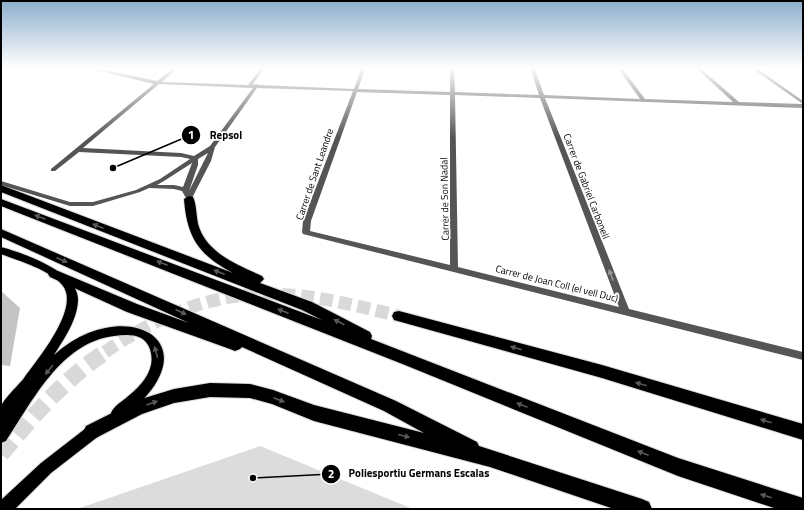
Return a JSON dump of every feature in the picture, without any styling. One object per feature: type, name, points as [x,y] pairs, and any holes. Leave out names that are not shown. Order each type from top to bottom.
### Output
[{"type":"highway","points":[[1,188],[307,306]]},
{"type":"highway","points":[[187,194],[194,231],[199,240],[219,259],[284,292],[307,306],[410,360]]},
{"type":"highway","points":[[1,202],[410,360],[678,467],[803,508]]},
{"type":"highway","points":[[1,233],[156,301],[290,363],[390,406],[490,458]]},
{"type":"highway","points":[[54,274],[182,327],[290,363]]},
{"type":"highway","points":[[399,316],[502,344],[803,432]]},
{"type":"highway","points":[[92,432],[138,408],[174,396],[210,390],[243,391],[273,397],[314,413],[490,458],[642,509]]},
{"type":"main road","points":[[1,250],[54,274],[70,287],[73,297],[70,315],[57,340],[1,417]]},
{"type":"main road","points":[[1,436],[60,356],[77,344],[95,335],[109,331],[122,330],[141,334],[150,340],[156,348],[158,357],[156,368],[150,380],[140,393],[125,408],[46,468],[3,509]]},
{"type":"street","points":[[53,170],[149,91]]},
{"type":"street","points":[[1,183],[56,201],[81,205],[106,201],[148,187],[212,147],[253,91]]},
{"type":"street","name":"Carrer de Sant Leandre","points":[[306,232],[307,221],[355,91]]},
{"type":"street","points":[[400,91],[803,106]]},
{"type":"street","name":"Carrer de Gabriel Carbonell","points":[[540,91],[626,312]]},
{"type":"street","points":[[636,91],[644,101]]},
{"type":"street","points":[[723,91],[738,104]]},
{"type":"street","points":[[786,91],[803,103]]},
{"type":"street","name":"Carrer de Son Nadal","points":[[453,93],[454,269]]},
{"type":"street","points":[[187,194],[211,154],[212,147]]},
{"type":"street","points":[[79,150],[181,155],[195,158]]},
{"type":"street","points":[[187,194],[195,165],[195,158]]},
{"type":"street","points":[[148,187],[174,187],[187,194]]},
{"type":"street","name":"Carrer de Joan Coll (el vell Duc)","points":[[306,232],[803,356]]},
{"type":"shaded area","points":[[260,446],[413,509],[77,509]]},
{"type":"building","points":[[1,291],[20,308],[10,366],[1,365]]},
{"type":"tunnel","points":[[105,352],[144,328],[164,318],[184,310],[228,297],[273,294],[305,296],[368,308],[399,316]]},
{"type":"tunnel","points":[[1,454],[63,385],[107,351]]},
{"type":"place","name":"Repsol","points":[[113,168]]},
{"type":"place","name":"Poliesportiu Germans Escalas","points":[[253,478]]}]
